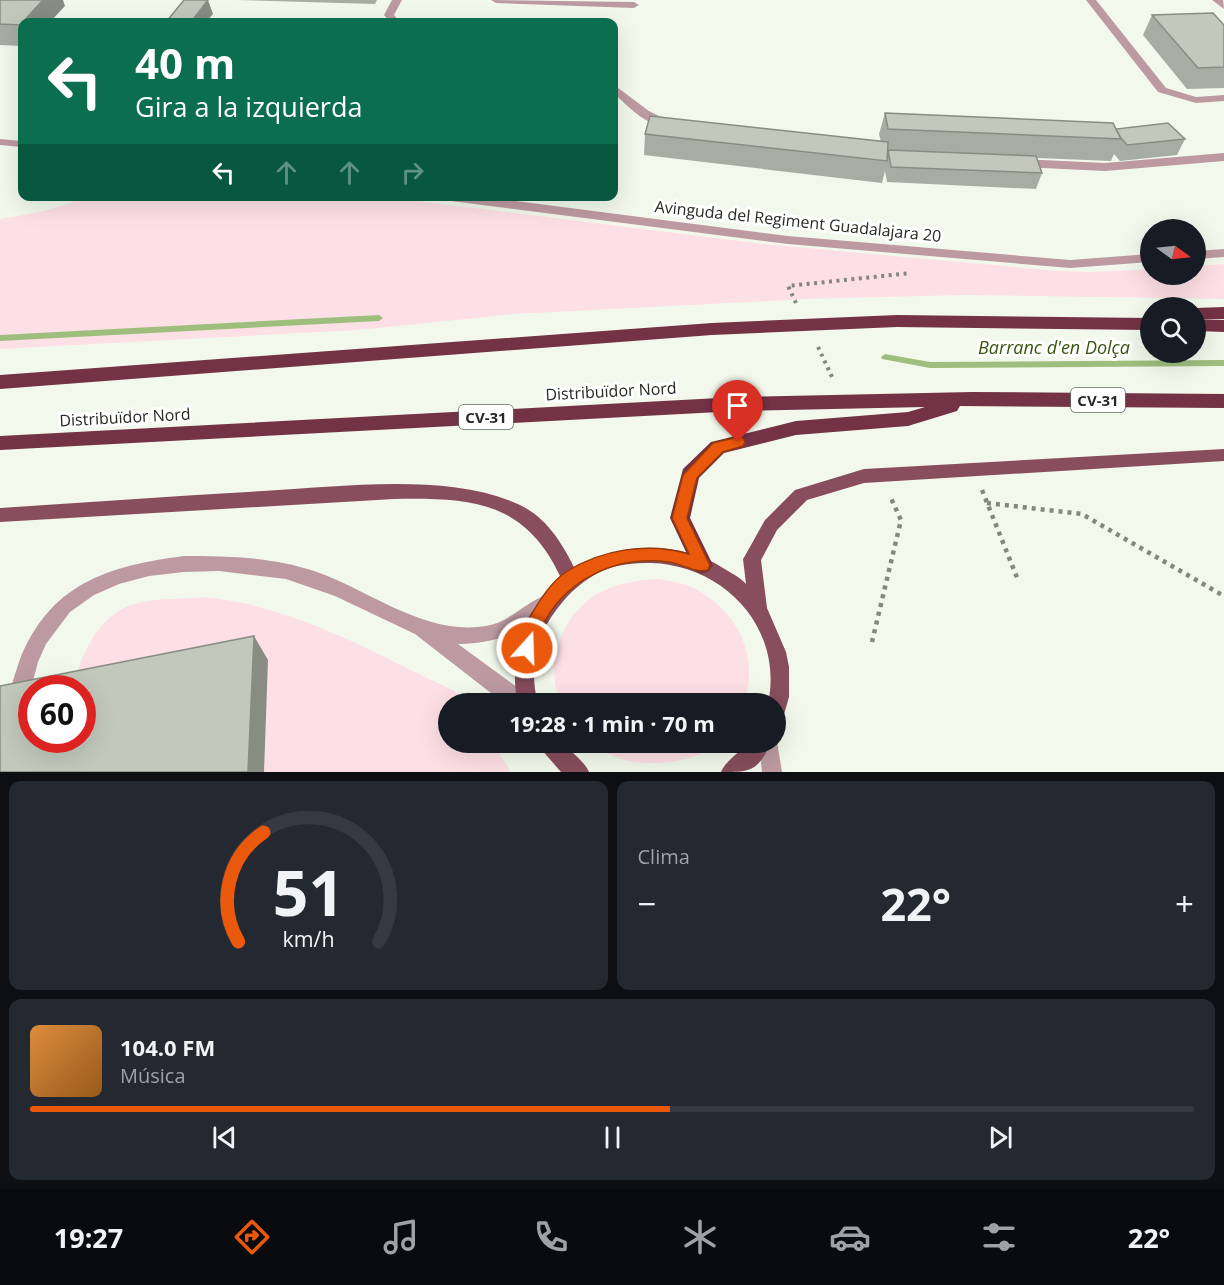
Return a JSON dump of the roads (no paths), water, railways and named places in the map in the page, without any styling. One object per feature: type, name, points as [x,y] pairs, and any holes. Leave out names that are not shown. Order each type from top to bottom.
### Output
[{"type":"highway","points":[[1206,313],[1224,313]]},
{"type":"highway","points":[[1085,322],[1140,314]]},
{"type":"highway","points":[[0,382],[162,372],[542,340],[712,329],[897,321],[1140,324]]},
{"type":"highway","points":[[1206,325],[1224,326]]},
{"type":"highway","points":[[702,565],[680,518],[690,475],[718,447],[796,428],[908,419],[972,399]]},
{"type":"highway","name":"Distribuïdor Nord","points":[[0,443],[738,404],[972,399],[1224,401]]},
{"type":"main road","points":[[758,608],[752,560],[771,525],[801,495],[864,476],[1224,455]]},
{"type":"main road","points":[[0,515],[302,496],[440,492],[494,503],[515,511],[536,525],[553,543],[570,578]]},
{"type":"main road","points":[[527,693],[524,665],[531,631],[548,602],[570,578],[602,562],[635,554],[669,555],[702,565],[733,582],[758,608],[773,636],[781,668],[779,693]]},
{"type":"main road","points":[[558,753],[569,766],[579,772]]},
{"type":"main road","points":[[731,772],[747,761],[753,753]]},
{"type":"street","points":[[392,18],[389,15],[396,0]]},
{"type":"street","points":[[496,0],[634,4]]},
{"type":"street","points":[[1091,0],[1162,90],[1196,100],[1224,98]]},
{"type":"street","points":[[1217,0],[1224,6]]},
{"type":"street","points":[[618,92],[656,121],[678,127]]},
{"type":"street","points":[[0,142],[18,144]]},
{"type":"street","points":[[1010,162],[1105,167],[1224,157]]},
{"type":"street","name":"Avinguda del Regiment Guadalajara 20","points":[[483,201],[812,242],[1070,264],[1140,259]]},
{"type":"street","points":[[1206,254],[1224,253]]},
{"type":"street","points":[[0,519],[49,512]]},
{"type":"street","points":[[17,710],[30,656],[43,630],[64,606],[88,588],[143,570],[221,564],[287,572],[314,579],[422,628],[453,636],[487,636],[530,616],[548,602]]},
{"type":"street","points":[[422,628],[509,693]]},
{"type":"street","points":[[770,753],[772,772]]},
{"type":"waterway","points":[[0,338],[379,318]]},
{"type":"waterway","name":"Barranc d'en Dolça","points":[[885,357],[930,365],[1224,363]]}]
